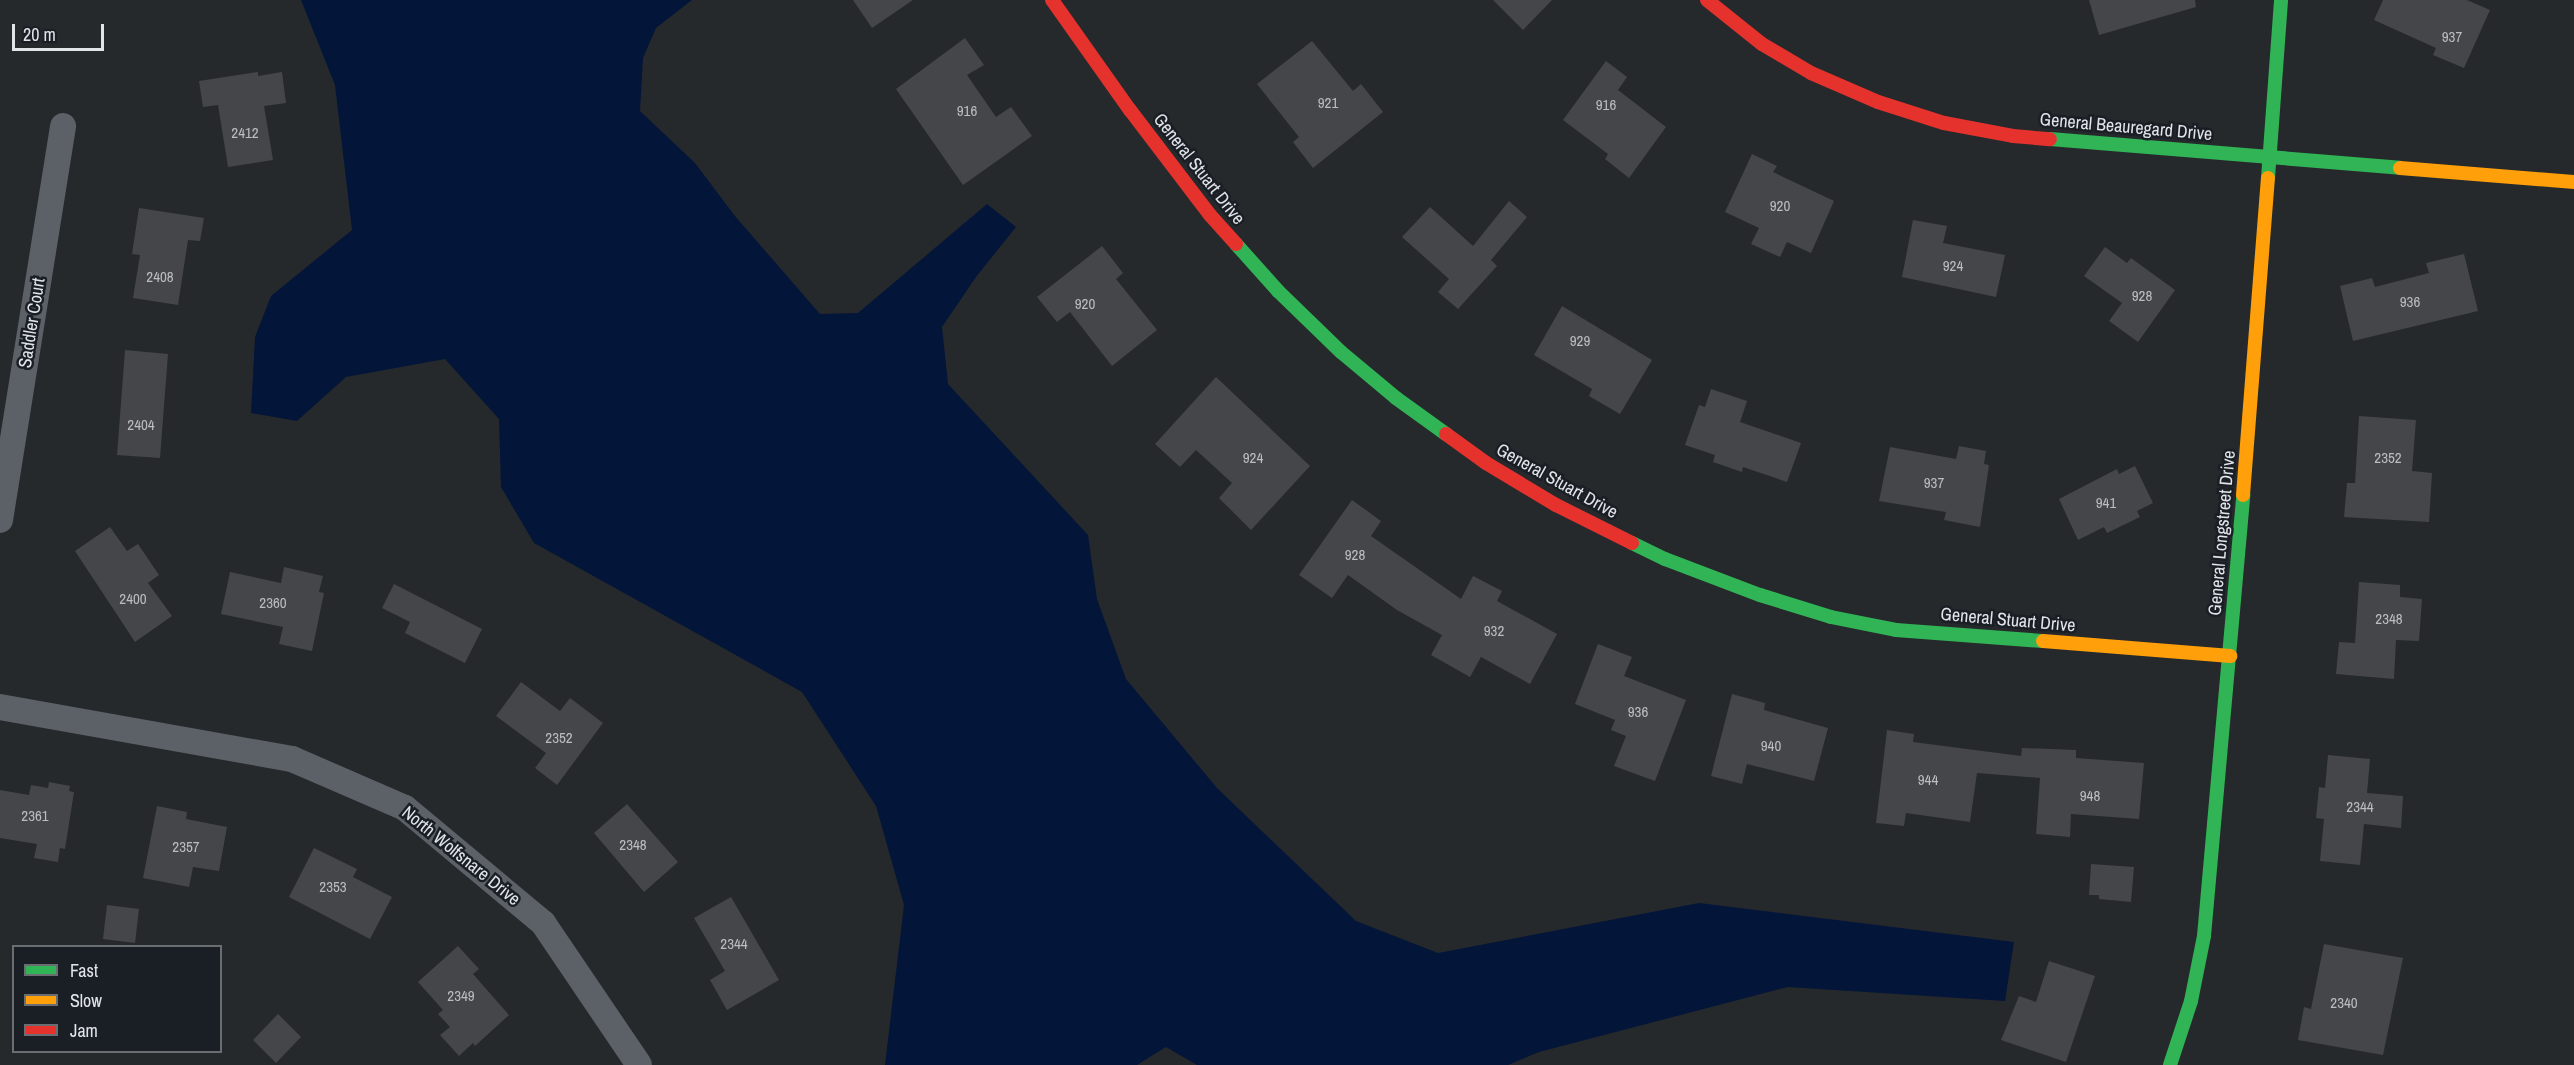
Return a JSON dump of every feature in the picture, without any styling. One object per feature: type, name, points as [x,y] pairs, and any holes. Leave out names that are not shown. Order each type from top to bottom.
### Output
[{"type":"street","name":"General Stuart Drive","points":[[1052,0],[1130,110],[1197,198],[1278,291],[1341,352],[1396,398],[1486,463],[1556,506],[1665,559],[1760,595],[1830,617],[1896,630],[2230,656]]},
{"type":"street","name":"General Beauregard Drive","points":[[1707,0],[1762,44],[1811,73],[1878,102],[1944,123],[2013,136],[2574,182]]},
{"type":"street","name":"General Longstreet Drive","points":[[2170,1065],[2191,1001],[2204,936],[2230,656],[2281,0]]},
{"type":"street","name":"Saddler Court","points":[[0,520],[63,126]]},
{"type":"street","name":"North Wolfsnare Drive","points":[[0,707],[292,759],[405,808],[543,923],[639,1065]]},
{"type":"water","points":[[301,0],[692,0],[656,28],[643,58],[640,111],[695,163],[735,216],[820,314],[858,313],[987,204],[1016,227],[976,277],[942,327],[948,384],[1088,535],[1097,599],[1126,679],[1217,788],[1356,921],[1438,953],[1699,903],[2014,942],[2005,1001],[1788,987],[1539,1052],[1508,1065],[1197,1065],[1166,1047],[1137,1065],[885,1065],[904,905],[876,806],[802,692],[534,543],[501,487],[499,419],[445,359],[346,377],[297,421],[251,413],[255,337],[271,296],[352,230],[335,85]]},
{"type":"building","points":[[853,0],[913,0],[872,28]]},
{"type":"building","points":[[1493,0],[1552,0],[1523,30]]},
{"type":"building","points":[[2089,0],[2195,0],[2196,7],[2099,35]]},
{"type":"building","points":[[2383,0],[2467,0],[2490,10],[2464,68],[2433,55],[2436,48],[2374,20]]},
{"type":"building","points":[[965,38],[984,65],[967,75],[996,117],[1011,107],[1032,136],[963,185],[896,89]]},
{"type":"building","points":[[1312,41],[1353,91],[1361,84],[1383,112],[1313,168],[1293,142],[1299,137],[1257,84]]},
{"type":"building","points":[[1606,61],[1627,77],[1618,90],[1666,127],[1629,178],[1605,159],[1608,154],[1563,120]]},
{"type":"building","points":[[258,72],[258,76],[282,72],[286,103],[264,106],[273,160],[228,167],[218,105],[203,107],[199,81]]},
{"type":"building","points":[[1752,154],[1777,166],[1773,172],[1834,201],[1811,253],[1787,242],[1780,257],[1751,244],[1759,228],[1725,212]]},
{"type":"building","points":[[1509,201],[1527,217],[1491,260],[1497,266],[1458,309],[1438,292],[1449,279],[1402,237],[1430,207],[1473,246]]},
{"type":"building","points":[[139,208],[204,218],[200,241],[188,240],[178,305],[133,298],[140,255],[132,254]]},
{"type":"building","points":[[1913,220],[1947,226],[1943,243],[2005,255],[1996,297],[1902,277]]},
{"type":"building","points":[[1102,246],[1123,273],[1116,279],[1157,330],[1112,366],[1070,312],[1057,322],[1037,297]]},
{"type":"building","points":[[2105,247],[2127,263],[2131,258],[2175,290],[2138,342],[2109,321],[2122,303],[2084,276]]},
{"type":"building","points":[[2464,254],[2478,311],[2353,341],[2340,286],[2372,278],[2375,287],[2429,273],[2426,263]]},
{"type":"building","points":[[1562,306],[1652,360],[1620,414],[1589,396],[1592,389],[1534,355]]},
{"type":"building","points":[[125,350],[168,354],[160,458],[117,455]]},
{"type":"building","points":[[1216,377],[1310,466],[1251,530],[1219,498],[1232,483],[1196,450],[1180,467],[1155,444]]},
{"type":"building","points":[[1711,389],[1747,401],[1740,422],[1801,443],[1787,482],[1743,467],[1742,472],[1713,462],[1715,455],[1685,445],[1699,405],[1705,407]]},
{"type":"building","points":[[2359,416],[2416,420],[2412,471],[2432,473],[2429,522],[2344,517],[2347,483],[2355,483]]},
{"type":"building","points":[[1959,446],[1986,451],[1984,464],[1989,465],[1980,527],[1944,520],[1946,512],[1879,501],[1890,447],[1956,459]]},
{"type":"building","points":[[2135,466],[2153,503],[2137,511],[2140,517],[2107,533],[2104,527],[2078,540],[2059,499],[2117,469],[2119,474]]},
{"type":"building","points":[[1352,500],[1381,521],[1371,536],[1461,599],[1473,576],[1502,591],[1497,601],[1557,634],[1530,684],[1481,657],[1470,677],[1431,655],[1442,635],[1397,610],[1348,575],[1332,598],[1299,575]]},
{"type":"building","points":[[110,527],[127,551],[138,544],[159,575],[148,583],[172,616],[135,642],[75,551]]},
{"type":"building","points":[[284,567],[323,576],[319,592],[324,593],[312,651],[279,644],[283,627],[221,614],[230,572],[281,583]]},
{"type":"building","points":[[2359,582],[2400,585],[2400,597],[2422,599],[2419,641],[2396,640],[2394,679],[2336,674],[2339,642],[2355,643]]},
{"type":"building","points":[[394,584],[482,629],[465,663],[405,633],[410,622],[382,608]]},
{"type":"building","points":[[1598,644],[1632,657],[1624,676],[1686,700],[1655,781],[1614,766],[1626,736],[1611,730],[1615,720],[1575,704]]},
{"type":"building","points":[[521,682],[560,711],[570,698],[603,723],[557,785],[535,768],[546,753],[496,716]]},
{"type":"building","points":[[1732,694],[1765,703],[1764,710],[1828,728],[1814,781],[1747,764],[1742,784],[1711,776]]},
{"type":"building","points":[[1887,730],[1914,734],[1913,742],[2021,756],[2022,748],[2076,750],[2076,758],[2144,763],[2139,819],[2071,814],[2070,837],[2036,834],[2040,778],[1977,773],[1970,822],[1906,813],[1904,826],[1876,823]]},
{"type":"building","points":[[2328,755],[2370,759],[2367,793],[2403,796],[2401,828],[2364,824],[2360,865],[2320,861],[2324,819],[2316,818],[2319,787],[2325,788]]},
{"type":"building","points":[[49,782],[70,786],[69,791],[74,792],[65,849],[60,848],[58,862],[34,858],[37,844],[0,838],[0,790],[29,795],[31,785],[48,788]]},
{"type":"building","points":[[627,804],[678,862],[644,892],[594,833]]},
{"type":"building","points":[[157,806],[187,812],[186,819],[227,827],[219,871],[193,867],[189,887],[143,878]]},
{"type":"building","points":[[314,848],[357,869],[353,877],[392,897],[370,939],[289,897]]},
{"type":"building","points":[[2091,864],[2134,867],[2131,902],[2099,899],[2099,895],[2089,895]]},
{"type":"building","points":[[731,897],[779,980],[727,1010],[710,980],[725,971],[694,918]]},
{"type":"building","points":[[107,905],[139,909],[135,943],[103,939]]},
{"type":"building","points":[[2324,944],[2403,958],[2383,1055],[2298,1040],[2304,1007],[2311,1009]]},
{"type":"building","points":[[458,946],[479,969],[473,974],[509,1015],[475,1046],[473,1043],[459,1056],[440,1035],[450,1027],[438,1014],[443,1010],[418,982]]},
{"type":"building","points":[[2049,961],[2095,976],[2066,1062],[2001,1040],[2019,996],[2036,1002]]},
{"type":"building","points":[[278,1014],[301,1037],[276,1063],[253,1040]]},
{"type":"traffic: fast","points":[[2268,178],[2281,0]]},
{"type":"traffic: fast","points":[[2050,139],[2400,168]]},
{"type":"traffic: fast","points":[[1236,244],[1278,291],[1341,352],[1396,398],[1446,434]]},
{"type":"traffic: fast","points":[[2170,1065],[2191,1001],[2204,936],[2243,495]]},
{"type":"traffic: fast","points":[[1632,543],[1665,559],[1760,595],[1831,617],[1896,630],[2043,641]]},
{"type":"traffic: slow","points":[[2400,168],[2574,182]]},
{"type":"traffic: slow","points":[[2243,495],[2268,178]]},
{"type":"traffic: slow","points":[[2043,641],[2230,656]]},
{"type":"traffic: jam","points":[[1052,0],[1130,110],[1210,215],[1236,244]]},
{"type":"traffic: jam","points":[[1707,0],[1762,44],[1811,73],[1878,102],[1944,123],[2013,136],[2050,139]]},
{"type":"traffic: jam","points":[[1446,434],[1486,463],[1556,505],[1632,543]]}]
